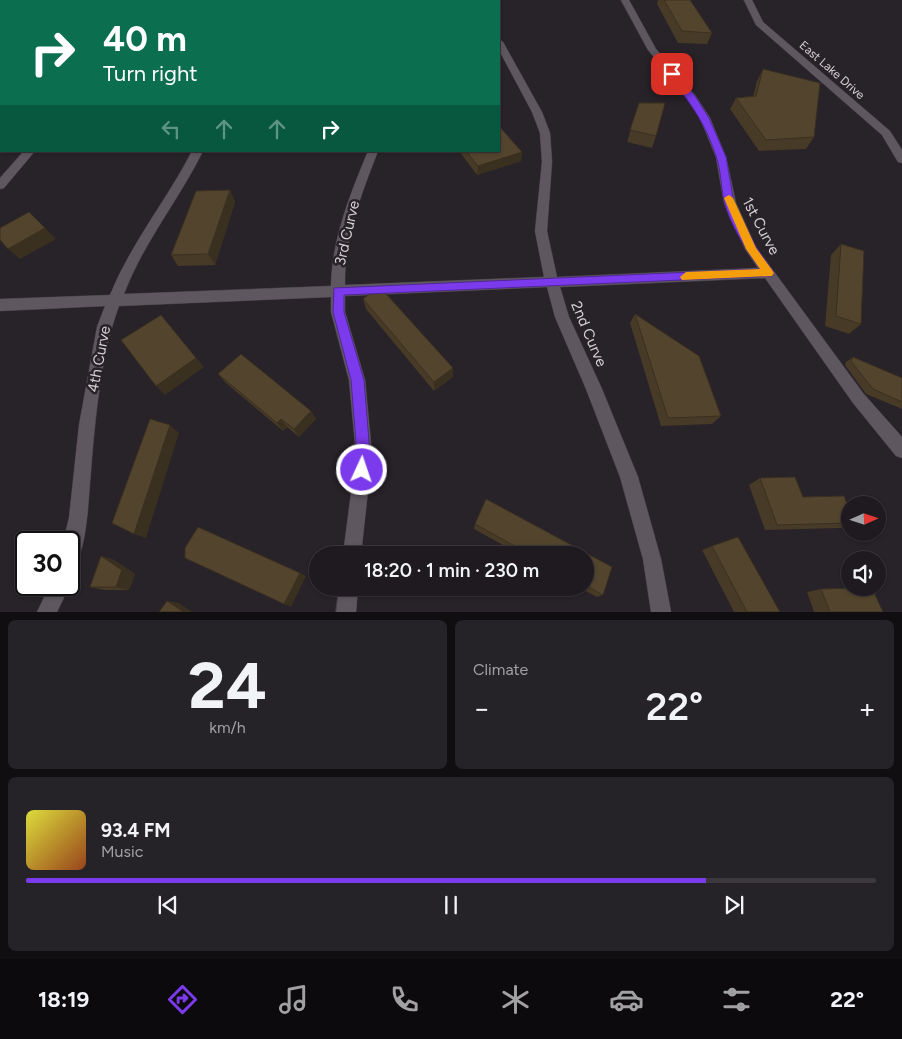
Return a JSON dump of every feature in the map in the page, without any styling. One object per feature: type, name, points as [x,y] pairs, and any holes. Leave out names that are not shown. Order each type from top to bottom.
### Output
[{"type":"street","name":"1st Curve","points":[[625,0],[652,50],[692,97],[705,118],[721,157],[730,203],[751,249],[858,398],[902,450]]},
{"type":"street","name":"East Lake Drive","points":[[748,0],[758,23],[886,133],[902,159]]},
{"type":"street","name":"2nd Curve","points":[[500,44],[537,112],[545,133],[547,162],[541,231],[552,282],[562,317],[594,389],[629,477],[652,559],[661,612]]},
{"type":"street","points":[[0,185],[29,152]]},
{"type":"street","name":"4th Curve","points":[[75,531],[87,424],[104,327],[124,276],[197,152]]},
{"type":"street","name":"3rd Curve","points":[[353,546],[364,454],[358,380],[338,312],[338,271],[349,211],[373,152]]},
{"type":"street","points":[[0,305],[768,273]]},
{"type":"street","points":[[47,612],[55,596]]},
{"type":"street","points":[[346,612],[348,596]]},
{"type":"building","points":[[664,0],[690,0],[712,33],[682,31]]},
{"type":"building","points":[[763,69],[820,83],[814,137],[766,140],[736,98],[756,96]]},
{"type":"building","points":[[639,103],[665,103],[656,136],[630,130]]},
{"type":"building","points":[[500,127],[522,152],[478,166],[467,152],[500,152]]},
{"type":"building","points":[[230,190],[208,254],[171,255],[196,191]]},
{"type":"building","points":[[29,212],[45,228],[8,249],[0,240],[0,228]]},
{"type":"building","points":[[841,244],[864,251],[861,324],[836,316]]},
{"type":"building","points":[[379,286],[453,368],[434,382],[363,299]]},
{"type":"building","points":[[635,314],[699,356],[721,416],[668,418]]},
{"type":"building","points":[[161,315],[196,358],[156,386],[121,340]]},
{"type":"building","points":[[241,354],[311,411],[294,429],[281,419],[277,423],[218,374]]},
{"type":"building","points":[[853,357],[902,378],[902,402],[873,389],[851,361]]},
{"type":"building","points":[[150,419],[170,425],[134,534],[112,523]]},
{"type":"building","points":[[795,477],[803,497],[841,496],[841,523],[777,525],[760,478]]},
{"type":"building","points":[[486,499],[573,546],[515,546],[475,524]]},
{"type":"building","points":[[198,527],[300,573],[284,604],[185,558],[185,548]]},
{"type":"building","points":[[738,537],[780,612],[747,612],[712,546]]},
{"type":"building","points":[[101,556],[122,570],[116,587],[90,587]]},
{"type":"building","points":[[594,557],[612,567],[603,595],[594,590]]},
{"type":"building","points":[[821,589],[841,589],[841,596],[876,596],[883,612],[830,612]]},
{"type":"building","points":[[167,601],[184,612],[159,612]]},
{"type":"slow traffic","points":[[686,277],[768,273],[751,249],[729,198]]},
{"type":"route","points":[[362,470],[364,454],[358,380],[338,312],[338,291],[768,273],[751,249],[730,203],[721,157],[705,118],[692,97],[672,74]]}]
